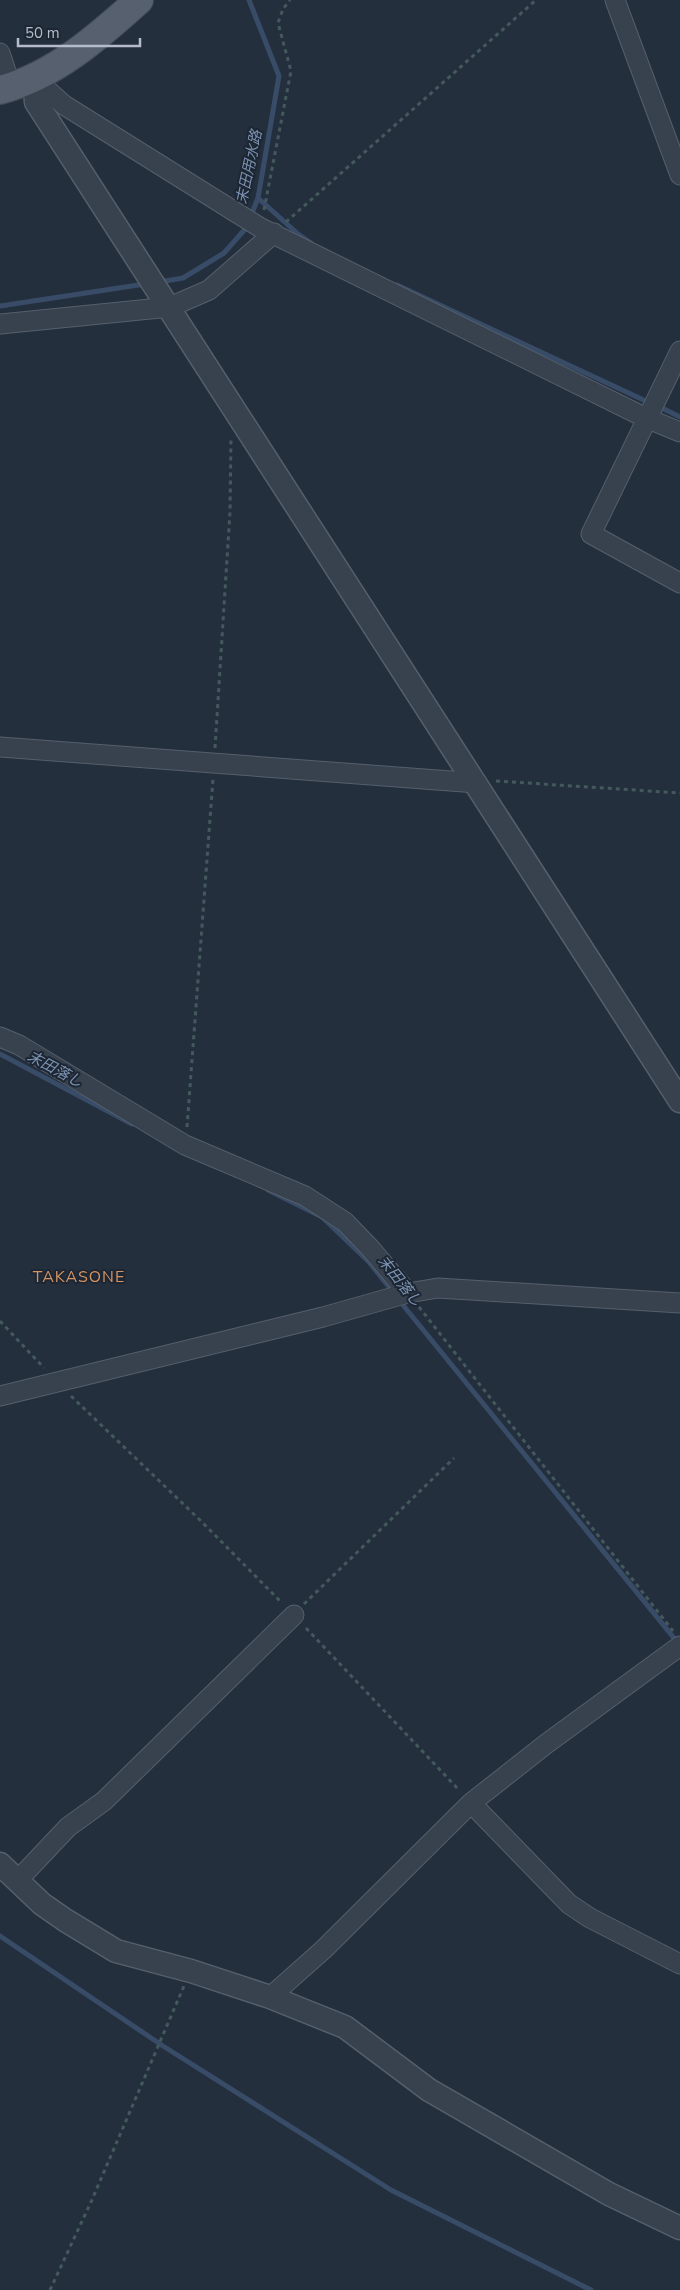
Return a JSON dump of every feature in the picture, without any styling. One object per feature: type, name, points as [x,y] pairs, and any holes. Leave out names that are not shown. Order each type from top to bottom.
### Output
[{"type":"main road","points":[[15,85],[89,42],[139,0]]},
{"type":"street","points":[[614,0],[680,175]]},
{"type":"street","points":[[0,53],[15,85],[36,102],[477,782],[680,1101]]},
{"type":"street","points":[[15,85],[64,105],[267,230],[651,408],[680,432]]},
{"type":"street","points":[[0,324],[170,307],[209,290],[267,230]]},
{"type":"street","points":[[680,351],[591,534],[680,583]]},
{"type":"street","points":[[0,747],[477,782]]},
{"type":"street","points":[[0,1037],[19,1045],[185,1145],[305,1196],[345,1222],[408,1293]]},
{"type":"street","points":[[0,1396],[58,1384],[408,1293],[438,1288],[680,1303]]},
{"type":"street","points":[[17,1881],[68,1827],[104,1801],[294,1615]]},
{"type":"street","points":[[270,1997],[323,1950],[471,1803],[677,1639]]},
{"type":"street","points":[[471,1803],[569,1904],[590,1918],[680,1964]]},
{"type":"street","points":[[0,1864],[17,1881],[65,1920],[116,1951],[191,1971],[270,1997],[345,2028],[429,2090],[609,2194],[680,2228]]},
{"type":"path","points":[[267,230],[291,71],[278,23],[290,0]]},
{"type":"path","points":[[267,230],[536,0]]},
{"type":"path","points":[[185,1145],[204,913],[230,512],[231,405]]},
{"type":"path","points":[[477,782],[495,781],[680,793]]},
{"type":"path","points":[[408,1293],[677,1639]]},
{"type":"path","points":[[0,1321],[58,1384],[202,1522],[294,1615],[471,1803]]},
{"type":"path","points":[[294,1615],[454,1458]]},
{"type":"path","points":[[50,2290],[91,2202],[191,1971]]},
{"type":"waterway","name":"末田用水路","points":[[159,282],[183,278],[224,253],[246,228],[258,198],[279,76],[249,0]]},
{"type":"waterway","points":[[258,198],[298,234],[311,243]]},
{"type":"waterway","name":"末田用水路","points":[[0,306],[145,284]]},
{"type":"waterway","points":[[397,285],[650,403]]},
{"type":"waterway","points":[[658,406],[680,417]]},
{"type":"waterway","name":"末田落し","points":[[0,1054],[132,1124]]},
{"type":"waterway","name":"末田落し","points":[[268,1190],[322,1217],[369,1262],[393,1292]]},
{"type":"waterway","name":"末田落し","points":[[398,1299],[678,1643]]},
{"type":"waterway","points":[[0,1936],[163,2046],[391,2190],[591,2290]]},
{"type":"district","name":"TAKASONE","points":[[79,1276]]}]
